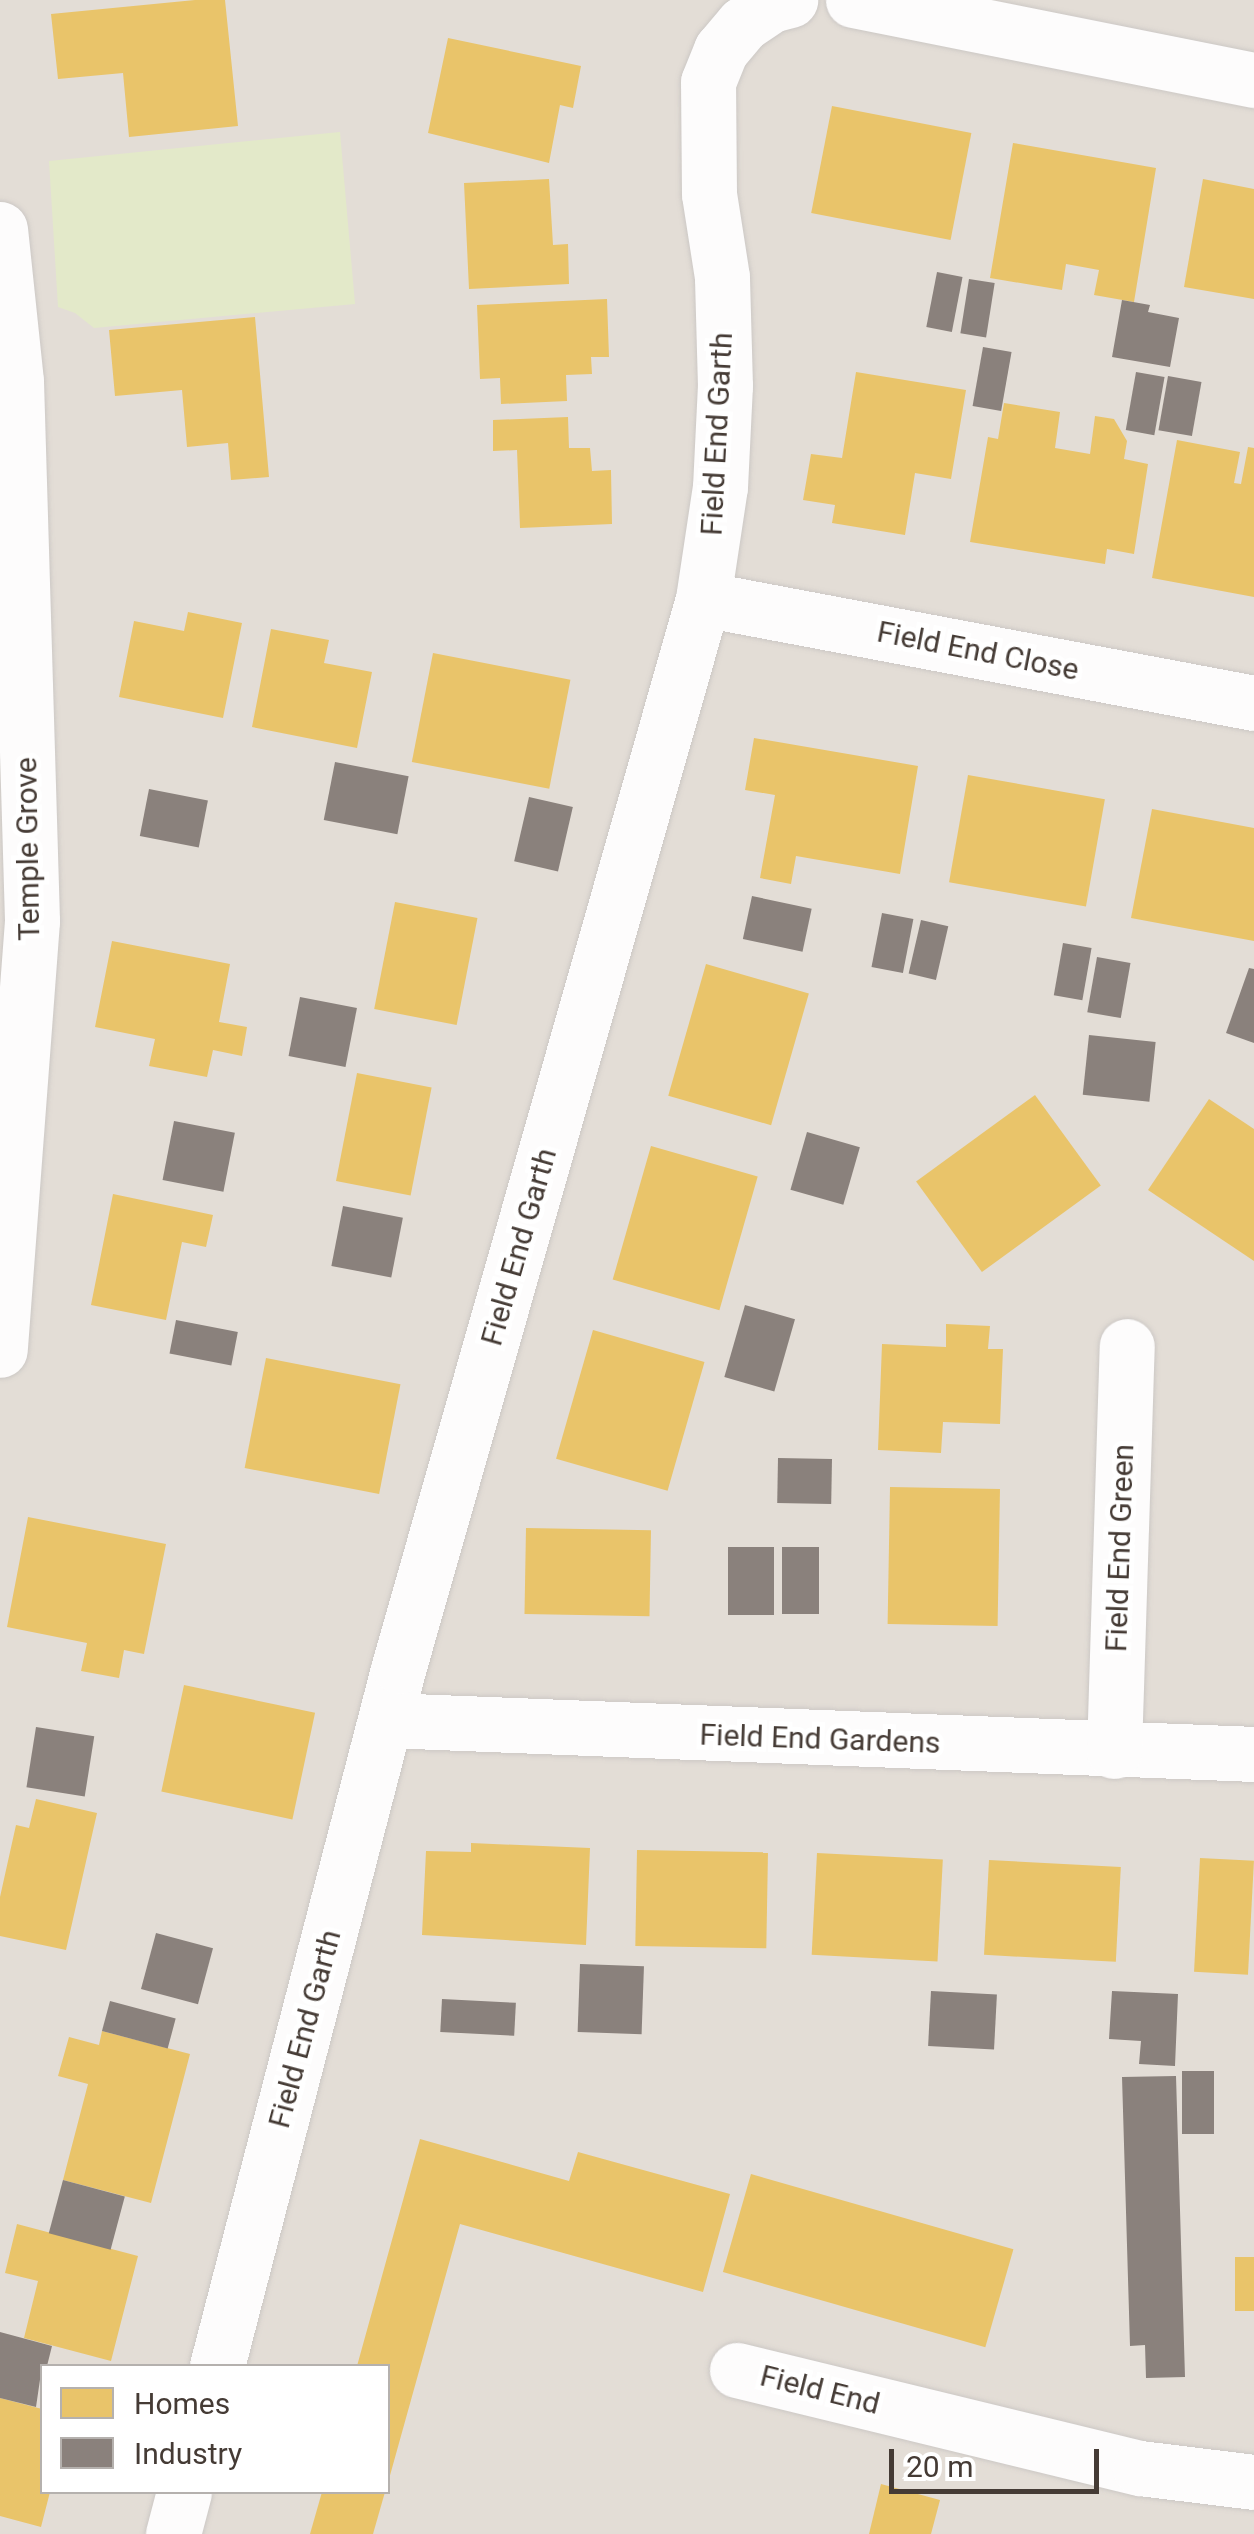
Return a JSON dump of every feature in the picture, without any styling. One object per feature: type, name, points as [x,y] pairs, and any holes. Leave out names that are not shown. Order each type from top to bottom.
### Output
[{"type":"street","name":"Field End Garth","points":[[218,2364],[386,1720],[703,599],[720,488],[725,386],[722,277],[709,194],[705,116],[708,82],[722,50],[742,24],[771,5],[790,0]]},
{"type":"street","points":[[853,0],[1254,80]]},
{"type":"street","name":"Temple Grove","points":[[0,229],[16,380],[32,921],[1,1327]]},
{"type":"street","name":"Field End Close","points":[[703,599],[1254,704]]},
{"type":"street","name":"Field End Green","points":[[1114,1751],[1127,1346]]},
{"type":"street","name":"Field End Gardens","points":[[386,1720],[1254,1754]]},
{"type":"street","name":"Field End","points":[[737,2370],[1140,2468],[1254,2482]]},
{"type":"street","points":[[173,2534],[183,2494]]},
{"type":"shaded area","points":[[0,0],[1254,0],[1254,2534],[0,2534]]},
{"type":"green space","points":[[340,132],[355,304],[94,328],[75,313],[58,307],[49,161]]},
{"type":"building: Homes","points":[[225,0],[238,126],[129,137],[123,73],[58,79],[51,14]]},
{"type":"building: Homes","points":[[448,38],[581,66],[573,108],[560,105],[549,163],[428,133]]},
{"type":"building: Homes","points":[[832,106],[971,133],[951,240],[811,213]]},
{"type":"building: Homes","points":[[1013,143],[1156,168],[1134,302],[1094,295],[1099,270],[1066,264],[1062,290],[990,278]]},
{"type":"building: Homes","points":[[549,179],[553,245],[568,244],[569,284],[469,289],[464,183]]},
{"type":"building: Homes","points":[[1203,179],[1254,189],[1254,299],[1184,287]]},
{"type":"building: Homes","points":[[607,299],[609,357],[591,357],[592,374],[566,375],[567,401],[501,404],[500,378],[480,379],[477,305]]},
{"type":"building: Homes","points":[[255,317],[269,477],[231,480],[228,443],[187,447],[182,390],[115,396],[109,330]]},
{"type":"building: Homes","points":[[856,372],[966,390],[951,479],[915,473],[905,535],[832,523],[835,505],[803,500],[811,454],[842,458]]},
{"type":"building: Homes","points":[[1004,403],[1060,412],[1055,448],[1090,454],[1095,416],[1114,419],[1127,441],[1124,459],[1148,464],[1134,554],[1107,549],[1105,564],[970,542],[988,437],[998,439]]},
{"type":"building: Homes","points":[[568,417],[569,448],[590,448],[592,471],[611,470],[612,524],[520,528],[517,450],[493,451],[493,420]]},
{"type":"building: Homes","points":[[1177,440],[1240,452],[1234,483],[1241,484],[1248,447],[1254,448],[1254,597],[1152,578]]},
{"type":"building: Homes","points":[[188,612],[242,623],[223,718],[119,697],[134,621],[184,631]]},
{"type":"building: Homes","points":[[271,629],[329,640],[324,663],[372,672],[357,748],[252,727]]},
{"type":"building: Homes","points":[[433,653],[570,680],[549,789],[412,762]]},
{"type":"building: Homes","points":[[754,738],[918,766],[900,874],[796,856],[791,884],[760,878],[775,795],[745,790]]},
{"type":"building: Homes","points":[[968,775],[1105,799],[1086,906],[949,882]]},
{"type":"building: Homes","points":[[1152,809],[1254,828],[1254,941],[1131,918]]},
{"type":"building: Homes","points":[[395,902],[477,918],[457,1025],[374,1009]]},
{"type":"building: Homes","points":[[112,941],[230,964],[219,1022],[247,1027],[242,1056],[213,1050],[207,1077],[149,1066],[155,1039],[95,1027]]},
{"type":"building: Homes","points":[[706,964],[809,993],[771,1125],[668,1096]]},
{"type":"building: Homes","points":[[357,1073],[432,1088],[411,1195],[336,1181]]},
{"type":"building: Homes","points":[[1035,1095],[1101,1186],[982,1272],[916,1181]]},
{"type":"building: Homes","points":[[1209,1099],[1254,1129],[1254,1261],[1148,1190]]},
{"type":"building: Homes","points":[[651,1146],[758,1177],[719,1310],[613,1280]]},
{"type":"building: Homes","points":[[113,1194],[213,1215],[206,1247],[182,1242],[166,1320],[91,1305]]},
{"type":"building: Homes","points":[[946,1324],[990,1326],[988,1349],[1003,1349],[1000,1424],[943,1422],[941,1453],[878,1450],[882,1344],[946,1347]]},
{"type":"building: Homes","points":[[593,1330],[705,1362],[668,1491],[556,1459]]},
{"type":"building: Homes","points":[[266,1358],[400,1384],[379,1494],[245,1468]]},
{"type":"building: Homes","points":[[890,1487],[1000,1489],[998,1626],[888,1624]]},
{"type":"building: Homes","points":[[28,1517],[166,1544],[144,1654],[124,1650],[119,1678],[81,1671],[87,1643],[7,1627]]},
{"type":"building: Homes","points":[[526,1528],[651,1530],[649,1616],[524,1614]]},
{"type":"building: Homes","points":[[184,1685],[315,1713],[292,1819],[161,1792]]},
{"type":"building: Homes","points":[[36,1799],[97,1813],[66,1950],[0,1936],[0,1897],[16,1825],[29,1828]]},
{"type":"building: Homes","points":[[471,1843],[590,1848],[586,1945],[422,1935],[426,1851],[471,1852]]},
{"type":"building: Homes","points":[[637,1850],[768,1852],[766,1948],[635,1946]]},
{"type":"building: Homes","points":[[817,1853],[943,1860],[937,1961],[812,1955]]},
{"type":"building: Homes","points":[[1200,1858],[1254,1861],[1248,1975],[1194,1972]]},
{"type":"building: Homes","points":[[989,1860],[1121,1867],[1116,1962],[984,1955]]},
{"type":"building: Homes","points":[[102,2031],[190,2054],[151,2203],[63,2180],[88,2084],[58,2076],[69,2037],[99,2045]]},
{"type":"building: Homes","points":[[420,2139],[569,2181],[578,2152],[730,2194],[703,2292],[460,2224],[390,2475],[390,2364],[358,2364]]},
{"type":"building: Homes","points":[[751,2174],[1013,2249],[985,2347],[723,2272]]},
{"type":"building: Homes","points":[[17,2224],[138,2256],[111,2361],[24,2338],[38,2281],[5,2273]]},
{"type":"building: Homes","points":[[1235,2257],[1254,2257],[1254,2311],[1235,2311]]},
{"type":"building: Homes","points":[[0,2398],[40,2408],[40,2494],[49,2494],[41,2527],[0,2516]]},
{"type":"building: Homes","points":[[881,2484],[940,2500],[931,2534],[869,2534]]},
{"type":"building: Homes","points":[[321,2494],[384,2494],[373,2534],[310,2534]]},
{"type":"building: Industry","points":[[937,272],[963,277],[952,332],[926,327]]},
{"type":"building: Industry","points":[[969,279],[995,283],[986,337],[960,333]]},
{"type":"building: Industry","points":[[1122,300],[1150,305],[1148,312],[1179,318],[1170,367],[1112,357]]},
{"type":"building: Industry","points":[[983,347],[1012,352],[1001,411],[973,406]]},
{"type":"building: Industry","points":[[1136,372],[1165,377],[1154,435],[1126,430]]},
{"type":"building: Industry","points":[[1168,376],[1201,382],[1192,436],[1158,430]]},
{"type":"building: Industry","points":[[335,762],[409,776],[397,834],[324,820]]},
{"type":"building: Industry","points":[[149,789],[208,800],[199,848],[140,836]]},
{"type":"building: Industry","points":[[529,797],[573,807],[558,871],[514,861]]},
{"type":"building: Industry","points":[[752,896],[812,909],[803,952],[743,939]]},
{"type":"building: Industry","points":[[882,913],[913,919],[903,973],[872,967]]},
{"type":"building: Industry","points":[[921,920],[948,926],[936,980],[909,974]]},
{"type":"building: Industry","points":[[1063,943],[1092,948],[1082,1000],[1054,995]]},
{"type":"building: Industry","points":[[1097,957],[1130,963],[1121,1018],[1087,1012]]},
{"type":"building: Industry","points":[[1249,968],[1254,969],[1254,1043],[1226,1033]]},
{"type":"building: Industry","points":[[300,997],[357,1008],[345,1067],[289,1056]]},
{"type":"building: Industry","points":[[1089,1035],[1156,1042],[1149,1102],[1083,1095]]},
{"type":"building: Industry","points":[[174,1121],[235,1133],[223,1192],[163,1180]]},
{"type":"building: Industry","points":[[807,1132],[860,1147],[843,1205],[790,1190]]},
{"type":"building: Industry","points":[[343,1206],[403,1218],[391,1278],[331,1266]]},
{"type":"building: Industry","points":[[745,1305],[795,1319],[774,1391],[724,1377]]},
{"type":"building: Industry","points":[[176,1320],[238,1332],[231,1365],[170,1353]]},
{"type":"building: Industry","points":[[778,1458],[832,1459],[831,1504],[777,1503]]},
{"type":"building: Industry","points":[[728,1547],[774,1547],[774,1615],[728,1615]]},
{"type":"building: Industry","points":[[782,1547],[819,1547],[819,1614],[782,1614]]},
{"type":"building: Industry","points":[[36,1727],[94,1736],[85,1796],[26,1787]]},
{"type":"building: Industry","points":[[156,1933],[213,1948],[198,2004],[141,1989]]},
{"type":"building: Industry","points":[[580,1964],[644,1966],[642,2034],[578,2032]]},
{"type":"building: Industry","points":[[931,1991],[997,1994],[994,2049],[928,2046]]},
{"type":"building: Industry","points":[[1112,1991],[1178,1994],[1175,2066],[1139,2064],[1141,2041],[1109,2039]]},
{"type":"building: Industry","points":[[442,1999],[516,2003],[514,2036],[440,2032]]},
{"type":"building: Industry","points":[[110,2001],[176,2019],[168,2049],[102,2031]]},
{"type":"building: Industry","points":[[1182,2071],[1214,2071],[1214,2134],[1182,2134]]},
{"type":"building: Industry","points":[[1176,2076],[1185,2377],[1146,2378],[1145,2345],[1130,2346],[1122,2077]]},
{"type":"building: Industry","points":[[63,2180],[125,2197],[111,2250],[49,2233]]},
{"type":"building: Industry","points":[[0,2332],[52,2346],[48,2364],[40,2364],[36,2407],[0,2398]]}]
